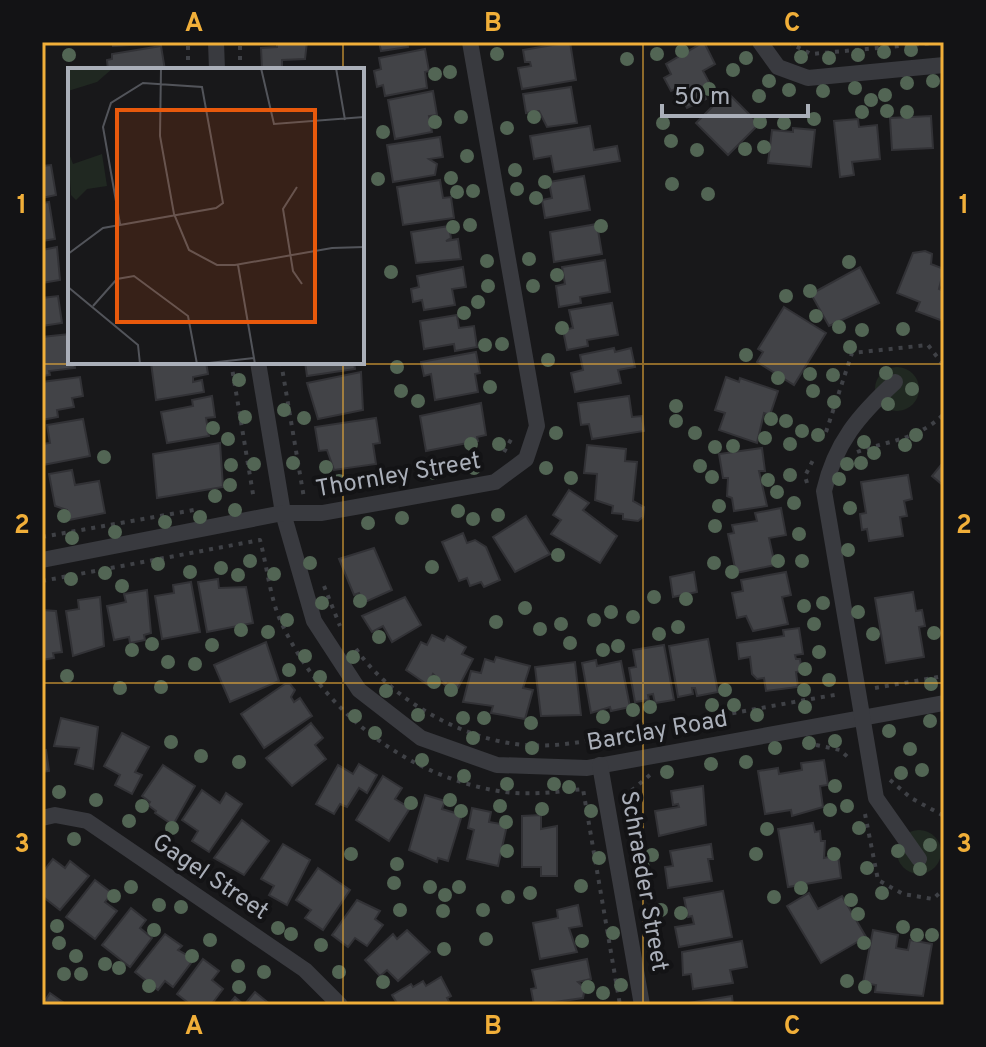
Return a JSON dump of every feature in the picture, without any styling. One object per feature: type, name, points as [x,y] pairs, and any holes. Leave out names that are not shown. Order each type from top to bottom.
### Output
[{"type":"street","points":[[216,42],[217,68]]},
{"type":"street","name":"Thornley Street","points":[[42,560],[283,513],[322,513],[495,482],[526,459],[537,426],[470,42]]},
{"type":"street","points":[[760,42],[778,67],[808,78],[944,65]]},
{"type":"street","name":"Barclay Road","points":[[258,364],[283,513],[314,621],[359,690],[421,738],[497,765],[600,765],[944,703]]},
{"type":"street","points":[[895,382],[844,435],[830,464],[824,491],[876,798],[919,859]]},
{"type":"street","name":"Schraeder Street","points":[[600,765],[642,1005]]},
{"type":"street","name":"Gagel Street","points":[[42,818],[55,815],[87,821],[305,970],[340,1005]]},
{"type":"path","points":[[188,42],[188,68]]},
{"type":"path","points":[[240,42],[240,68]]},
{"type":"path","points":[[788,42],[792,47],[811,54],[944,42]]},
{"type":"path","points":[[231,364],[256,499],[241,502]]},
{"type":"path","points":[[281,364],[304,500],[318,498]]},
{"type":"path","points":[[850,465],[857,451],[891,445],[930,427],[944,414]]},
{"type":"path","points":[[503,452],[518,427]]},
{"type":"path","points":[[42,537],[195,510]]},
{"type":"path","points":[[42,581],[260,540]]},
{"type":"path","points":[[321,579],[342,630]]},
{"type":"path","points":[[350,642],[367,665],[396,691],[430,713],[465,730],[515,744],[563,745],[844,694]]},
{"type":"path","points":[[871,675],[872,689],[944,676]]},
{"type":"path","points":[[808,744],[840,750],[855,763]]},
{"type":"path","points":[[883,769],[888,779],[911,798],[944,816]]},
{"type":"path","points":[[623,806],[624,795],[655,771]]},
{"type":"path","points":[[863,804],[878,880],[903,894],[933,899],[944,889]]},
{"type":"shaded area","points":[[897,367],[912,374],[919,389],[912,404],[897,411],[882,404],[875,389],[882,374]]},
{"type":"shaded area","points":[[919,830],[934,837],[941,852],[934,867],[919,874],[904,867],[897,852],[904,837]]},
{"type":"building","points":[[113,42],[164,42],[164,43],[113,46]]},
{"type":"building","points":[[277,42],[307,42],[305,59],[282,60],[282,68],[262,68],[261,48],[277,47]]},
{"type":"building","points":[[379,42],[407,42],[408,47],[381,51]]},
{"type":"building","points":[[570,42],[576,80],[522,89],[518,68],[531,66],[530,62],[525,62],[523,50]]},
{"type":"building","points":[[704,42],[715,64],[703,71],[710,84],[701,88],[706,99],[687,108],[677,88],[671,91],[664,78],[671,74],[666,64]]},
{"type":"building","points":[[161,46],[165,68],[108,68],[107,60],[112,59],[112,54]]},
{"type":"building","points":[[425,49],[429,71],[425,72],[427,88],[385,96],[383,85],[377,87],[374,71],[381,69],[379,58]]},
{"type":"building","points":[[571,87],[577,123],[547,127],[539,111],[526,113],[523,94]]},
{"type":"building","points":[[433,91],[437,115],[429,116],[432,132],[395,139],[388,100]]},
{"type":"building","points":[[727,92],[759,124],[728,155],[696,123]]},
{"type":"building","points":[[931,116],[933,148],[892,150],[890,118]]},
{"type":"building","points":[[858,119],[859,127],[877,125],[880,159],[852,162],[854,175],[840,177],[834,121]]},
{"type":"building","points":[[590,126],[594,150],[617,146],[620,161],[554,172],[551,156],[534,159],[530,136]]},
{"type":"building","points":[[793,128],[815,130],[811,167],[768,163],[772,130],[793,132]]},
{"type":"building","points":[[440,137],[443,157],[429,159],[437,164],[435,175],[393,182],[387,145]]},
{"type":"building","points":[[51,165],[56,195],[42,198],[42,166]]},
{"type":"building","points":[[584,176],[590,210],[545,218],[542,200],[552,198],[549,182]]},
{"type":"building","points":[[440,180],[443,198],[451,197],[454,218],[403,225],[397,187]]},
{"type":"building","points":[[49,202],[55,239],[42,241],[42,203]]},
{"type":"building","points":[[597,224],[602,254],[554,262],[550,232]]},
{"type":"building","points":[[449,226],[451,238],[446,241],[458,239],[461,259],[416,263],[411,232]]},
{"type":"building","points":[[57,247],[60,280],[42,283],[42,250]]},
{"type":"building","points":[[925,251],[932,254],[931,264],[944,269],[939,289],[944,291],[943,321],[916,311],[920,302],[897,293],[913,253]]},
{"type":"building","points":[[605,260],[610,292],[580,297],[581,303],[559,307],[556,286],[565,284],[562,267]]},
{"type":"building","points":[[463,267],[466,287],[452,289],[455,305],[424,310],[422,300],[413,302],[411,289],[419,287],[417,276]]},
{"type":"building","points":[[860,267],[879,303],[829,326],[811,294]]},
{"type":"building","points":[[58,296],[62,323],[42,326],[42,298]]},
{"type":"building","points":[[612,303],[618,335],[587,340],[588,346],[567,350],[563,330],[573,328],[569,310]]},
{"type":"building","points":[[784,307],[826,333],[794,385],[757,362],[763,352],[758,349]]},
{"type":"building","points":[[457,315],[459,328],[474,326],[477,347],[455,351],[454,344],[424,349],[420,321]]},
{"type":"building","points":[[68,334],[68,364],[74,364],[75,368],[49,371],[50,375],[42,376],[42,337]]},
{"type":"building","points":[[614,348],[615,352],[631,348],[635,367],[618,370],[621,383],[575,392],[571,373],[583,370],[580,355]]},
{"type":"building","points":[[476,352],[480,373],[475,374],[478,392],[435,400],[431,374],[424,376],[421,362]]},
{"type":"building","points":[[151,364],[206,364],[208,374],[193,377],[193,382],[202,380],[204,392],[156,400]]},
{"type":"building","points":[[305,364],[354,364],[355,369],[307,376]]},
{"type":"building","points":[[361,372],[363,410],[318,419],[307,383]]},
{"type":"building","points":[[80,377],[83,396],[72,398],[74,407],[57,410],[58,417],[42,420],[42,382]]},
{"type":"building","points":[[726,377],[739,382],[740,378],[778,391],[770,415],[764,413],[757,443],[719,430],[725,413],[715,410]]},
{"type":"building","points":[[212,396],[215,417],[206,418],[209,436],[167,443],[161,412],[193,406],[192,400]]},
{"type":"building","points":[[629,396],[632,417],[642,416],[644,431],[592,439],[589,424],[581,425],[578,403]]},
{"type":"building","points":[[481,403],[486,435],[477,437],[478,441],[426,451],[420,416]]},
{"type":"building","points":[[376,418],[380,443],[373,444],[376,464],[334,470],[327,450],[319,451],[315,427]]},
{"type":"building","points":[[83,419],[90,456],[43,465],[42,444],[50,443],[47,425]]},
{"type":"building","points":[[220,443],[223,487],[157,498],[153,454]]},
{"type":"building","points":[[587,445],[626,449],[625,461],[637,462],[633,501],[644,507],[643,517],[638,521],[623,519],[623,514],[612,513],[613,506],[595,500],[597,474],[584,473]]},
{"type":"building","points":[[762,448],[765,471],[759,471],[767,506],[734,511],[732,498],[727,496],[728,478],[723,478],[719,454]]},
{"type":"building","points":[[941,465],[944,468],[944,486],[932,476]]},
{"type":"building","points":[[72,470],[75,485],[99,481],[105,513],[69,520],[67,510],[55,506],[49,474]]},
{"type":"building","points":[[908,475],[912,499],[904,501],[907,516],[900,517],[903,536],[869,541],[867,529],[862,530],[860,514],[866,513],[861,482]]},
{"type":"building","points":[[569,490],[589,503],[583,510],[617,536],[600,563],[551,534],[561,520],[553,515]]},
{"type":"building","points":[[781,508],[786,535],[769,538],[775,565],[736,573],[728,534],[734,533],[732,525],[757,521],[755,513]]},
{"type":"building","points":[[526,516],[550,554],[515,572],[493,537]]},
{"type":"building","points":[[463,533],[467,543],[475,540],[486,547],[500,580],[484,587],[481,582],[470,586],[467,578],[459,581],[442,542]]},
{"type":"building","points":[[374,548],[392,590],[363,603],[359,593],[354,595],[339,559]]},
{"type":"building","points":[[694,572],[697,592],[673,597],[670,577]]},
{"type":"building","points":[[786,572],[791,595],[782,597],[788,624],[753,631],[746,616],[737,618],[732,593],[743,591],[741,580]]},
{"type":"building","points":[[218,579],[219,588],[246,587],[253,623],[207,632],[198,582]]},
{"type":"building","points":[[191,582],[200,632],[162,639],[155,596],[174,593],[173,585]]},
{"type":"building","points":[[147,590],[151,633],[144,635],[145,640],[130,643],[129,637],[114,640],[107,606],[126,602],[124,594]]},
{"type":"building","points":[[913,592],[916,611],[922,610],[925,626],[919,627],[924,657],[886,663],[875,598]]},
{"type":"building","points":[[100,597],[104,646],[73,656],[66,611],[79,609],[78,600]]},
{"type":"building","points":[[405,597],[421,625],[392,642],[383,626],[372,632],[362,616]]},
{"type":"building","points":[[42,610],[56,611],[62,652],[53,653],[54,658],[42,660]]},
{"type":"building","points":[[799,628],[803,654],[795,655],[796,659],[800,659],[802,671],[796,672],[798,687],[766,691],[764,678],[757,679],[752,674],[750,657],[739,659],[737,643],[784,636],[783,630]]},
{"type":"building","points":[[432,635],[444,641],[447,636],[466,647],[462,654],[473,659],[458,688],[448,683],[446,686],[433,674],[428,685],[406,670],[421,642],[427,645]]},
{"type":"building","points":[[708,639],[718,692],[697,696],[695,688],[692,688],[693,694],[678,697],[669,646]]},
{"type":"building","points":[[266,642],[279,681],[230,702],[214,665]]},
{"type":"building","points":[[664,645],[674,700],[655,703],[653,694],[648,695],[649,700],[635,702],[629,668],[636,667],[633,650]]},
{"type":"building","points":[[496,657],[530,666],[523,688],[533,690],[525,719],[491,713],[493,706],[463,702],[471,671],[481,673],[485,659],[494,662]]},
{"type":"building","points":[[596,660],[597,666],[621,661],[630,707],[611,711],[610,707],[591,713],[582,663]]},
{"type":"building","points":[[575,662],[581,715],[541,716],[535,667]]},
{"type":"building","points":[[285,684],[290,684],[295,690],[291,697],[294,702],[300,698],[312,716],[264,748],[241,714]]},
{"type":"building","points":[[61,718],[98,727],[93,769],[75,764],[79,748],[54,746]]},
{"type":"building","points":[[311,723],[323,738],[315,745],[326,759],[292,786],[266,758]]},
{"type":"building","points":[[122,733],[149,747],[135,772],[142,775],[132,794],[115,785],[120,775],[104,766]]},
{"type":"building","points":[[46,750],[49,771],[42,772],[42,751]]},
{"type":"building","points":[[824,760],[828,785],[820,786],[823,807],[792,816],[791,810],[765,814],[758,771],[778,768],[779,774],[802,770],[801,763]]},
{"type":"building","points":[[359,764],[377,775],[367,793],[359,788],[347,807],[340,804],[334,814],[316,804],[338,765],[353,774]]},
{"type":"building","points":[[163,765],[195,786],[173,825],[155,813],[148,805],[150,802],[142,796]]},
{"type":"building","points":[[383,776],[402,788],[395,799],[410,808],[389,841],[356,820]]},
{"type":"building","points":[[703,786],[706,825],[659,836],[655,811],[679,807],[678,804],[673,805],[671,791]]},
{"type":"building","points":[[202,790],[220,803],[226,793],[242,804],[209,852],[192,841],[198,831],[182,820]]},
{"type":"building","points":[[425,795],[445,801],[442,809],[462,815],[448,861],[438,858],[437,862],[409,850]]},
{"type":"building","points":[[472,808],[491,812],[489,822],[507,825],[498,866],[467,859],[474,830],[468,828]]},
{"type":"building","points":[[541,815],[541,829],[557,826],[557,876],[541,876],[541,867],[522,867],[522,816]]},
{"type":"building","points":[[242,820],[269,841],[244,875],[214,858]]},
{"type":"building","points":[[813,823],[815,832],[820,831],[821,841],[825,841],[824,858],[838,855],[841,878],[788,887],[778,829]]},
{"type":"building","points":[[283,844],[310,860],[287,905],[269,895],[274,886],[261,879]]},
{"type":"building","points":[[711,844],[713,859],[708,859],[712,881],[668,888],[665,867],[673,866],[670,851]]},
{"type":"building","points":[[53,859],[65,868],[70,861],[89,876],[60,910],[42,896],[42,873]]},
{"type":"building","points":[[318,868],[350,890],[323,930],[305,918],[311,910],[296,900]]},
{"type":"building","points":[[95,880],[112,893],[105,902],[117,911],[95,939],[66,917]]},
{"type":"building","points":[[723,891],[732,937],[679,947],[675,927],[694,924],[692,916],[688,917],[684,898]]},
{"type":"building","points":[[809,893],[818,909],[842,896],[866,937],[821,963],[787,906]]},
{"type":"building","points":[[357,900],[380,911],[375,919],[383,925],[367,946],[355,938],[348,947],[332,935]]},
{"type":"building","points":[[578,905],[582,926],[569,928],[577,952],[540,959],[533,923],[558,918],[557,910]]},
{"type":"building","points":[[131,908],[146,920],[140,928],[152,938],[130,967],[102,945]]},
{"type":"building","points":[[407,930],[430,952],[398,981],[387,970],[380,976],[365,960],[393,934],[397,939]]},
{"type":"building","points":[[873,930],[898,935],[896,948],[908,950],[910,940],[932,944],[923,996],[875,992],[876,985],[863,983]]},
{"type":"building","points":[[165,934],[182,946],[178,950],[194,959],[173,987],[165,981],[158,990],[135,972]]},
{"type":"building","points":[[742,941],[747,967],[730,970],[733,983],[693,989],[691,974],[683,975],[682,952]]},
{"type":"building","points":[[203,959],[219,971],[212,980],[223,989],[211,1005],[191,1005],[177,994]]},
{"type":"building","points":[[587,959],[591,979],[578,982],[585,988],[583,998],[534,1005],[531,989],[536,988],[532,970]]},
{"type":"building","points":[[441,977],[451,996],[447,998],[451,1005],[398,1005],[392,995],[411,984],[413,987],[423,981],[426,986]]},
{"type":"building","points":[[255,992],[271,1005],[244,1005]]},
{"type":"building","points":[[50,993],[67,1005],[42,1005]]},
{"type":"building","points":[[732,996],[733,1005],[688,1005],[688,1003]]},
{"type":"building","points":[[235,997],[244,1005],[228,1005]]}]
